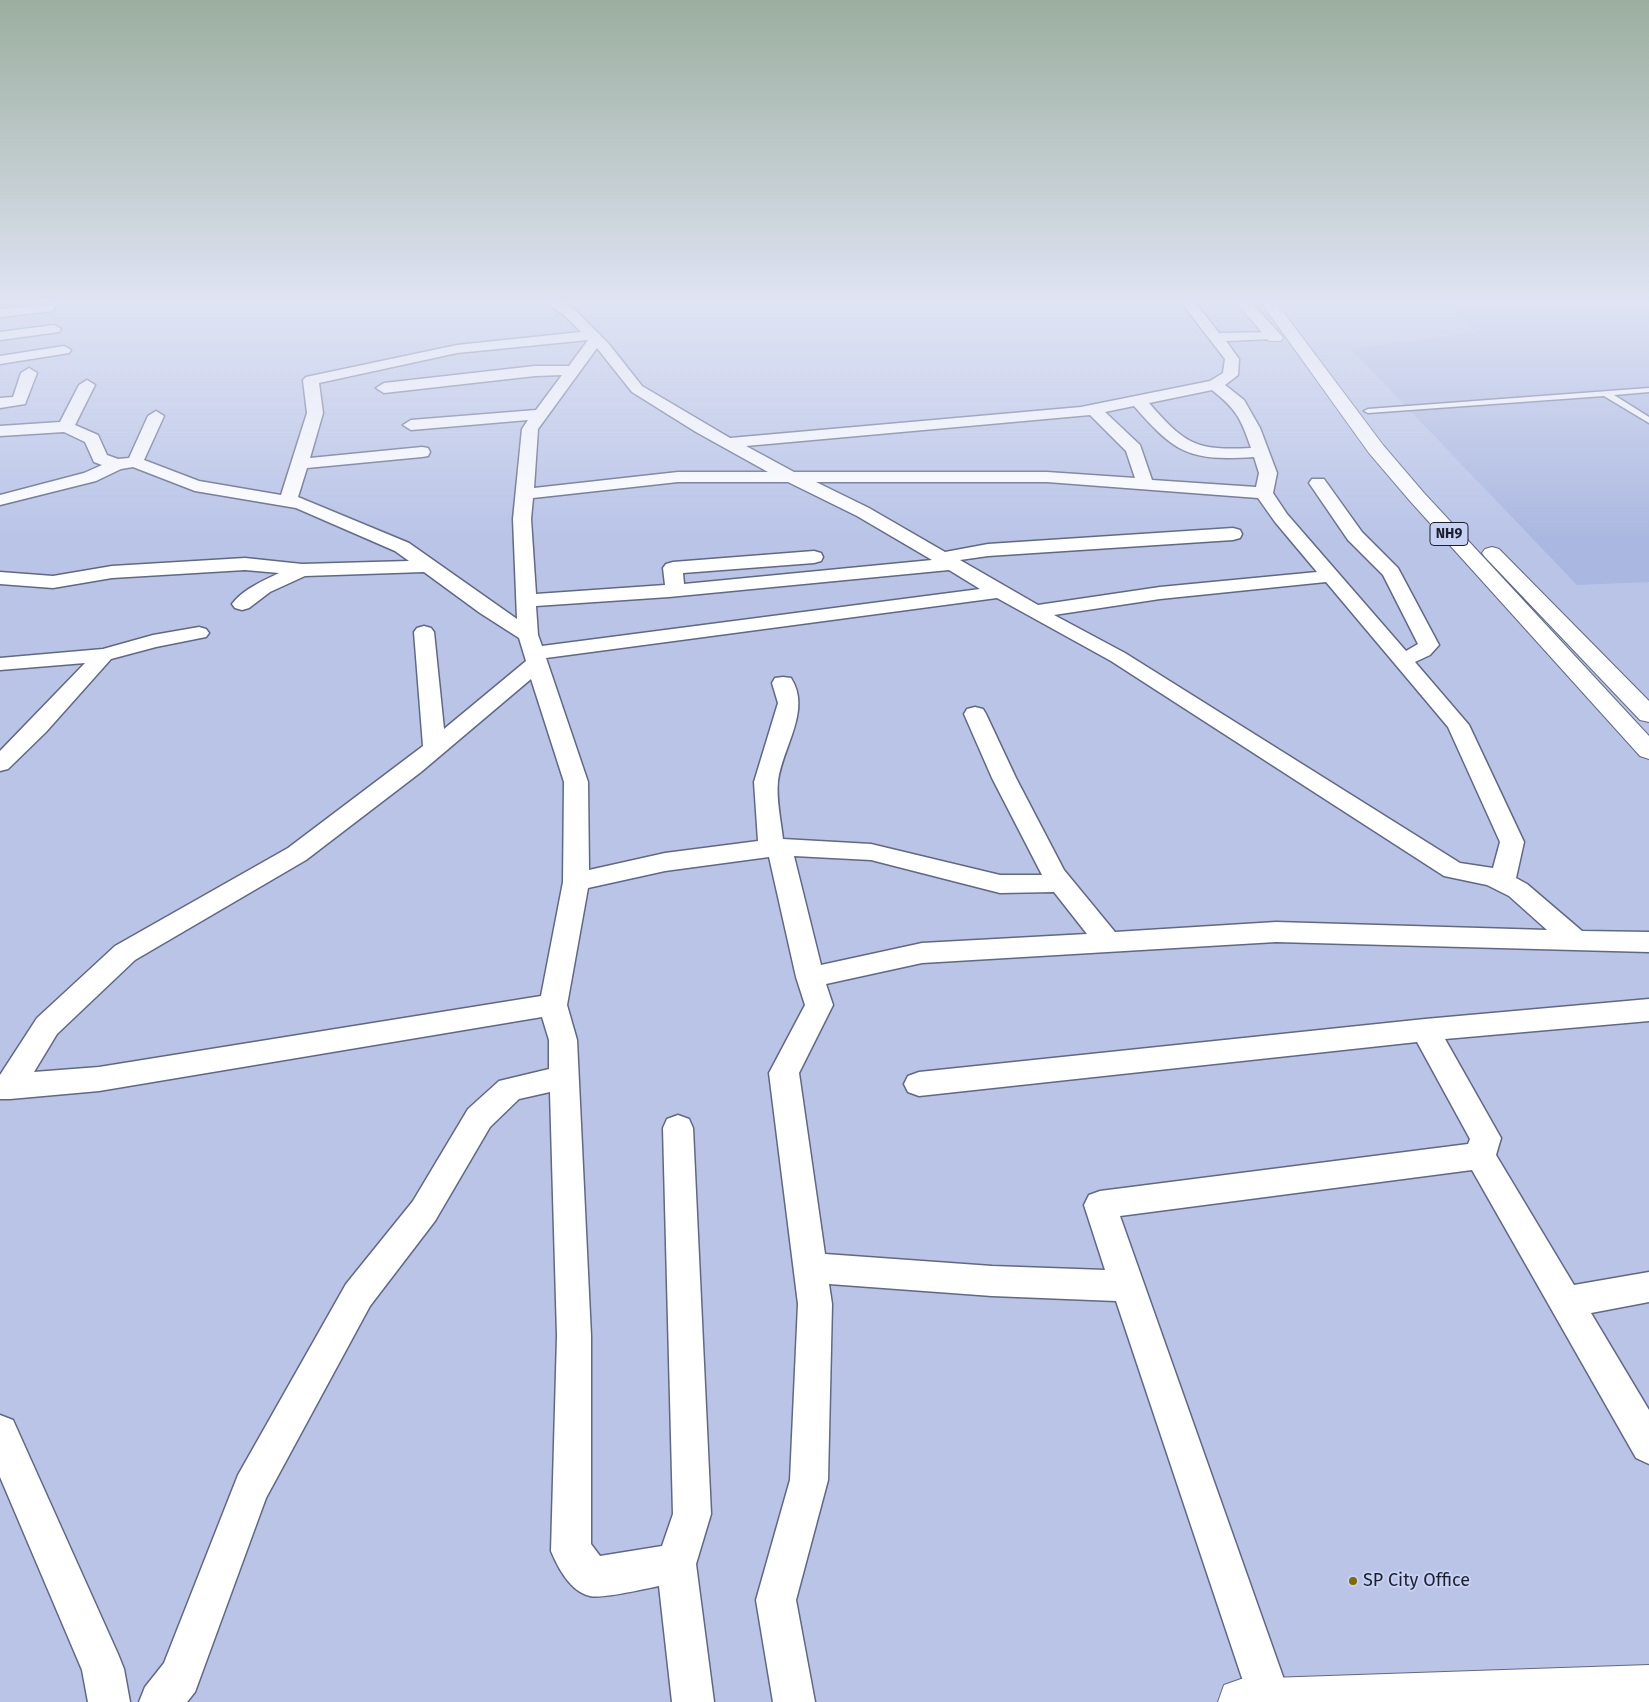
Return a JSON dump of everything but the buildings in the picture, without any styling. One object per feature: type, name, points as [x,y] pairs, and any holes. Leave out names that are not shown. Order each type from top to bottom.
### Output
[{"type":"highway","points":[[1314,380],[1359,411]]},
{"type":"highway","name":"NH9","points":[[1333,380],[1359,411],[1532,597],[1649,715]]},
{"type":"highway","name":"NH9","points":[[1339,380],[1359,411],[1376,449],[1417,498],[1649,751]]},
{"type":"highway","points":[[1508,598],[1532,597]]},
{"type":"highway","points":[[1565,660],[1592,656]]},
{"type":"highway","points":[[1261,1702],[1649,1688]]},
{"type":"street","points":[[0,403],[19,401],[26,380]]},
{"type":"street","points":[[288,501],[315,414],[311,380]]},
{"type":"street","points":[[384,388],[451,380]]},
{"type":"street","points":[[565,380],[530,429],[522,519],[526,601],[533,650],[576,782],[576,882],[553,1005],[563,1040],[574,1336],[571,1551],[591,1577],[676,1564]]},
{"type":"street","points":[[631,380],[638,389],[728,443],[863,512],[1034,612],[1118,657],[1453,870],[1493,877],[1518,890],[1576,941]]},
{"type":"street","points":[[728,443],[1094,410],[1216,385],[1222,380]]},
{"type":"street","points":[[66,427],[87,385]]},
{"type":"street","points":[[1216,385],[1238,403],[1252,428],[1268,473],[1264,493],[1281,518],[1458,725],[1512,842],[1502,881]]},
{"type":"street","points":[[1139,402],[1171,436],[1188,448],[1216,453],[1261,452]]},
{"type":"street","points":[[1094,410],[1134,449],[1145,484]]},
{"type":"street","points":[[411,425],[541,414]]},
{"type":"street","points":[[135,462],[156,416]]},
{"type":"street","points":[[0,431],[66,427],[92,439],[100,458],[117,464]]},
{"type":"street","points":[[299,464],[422,452]]},
{"type":"street","points":[[0,500],[90,477],[117,464],[135,462],[196,486],[300,503],[402,547],[533,650]]},
{"type":"street","points":[[524,494],[678,477],[790,476],[1047,477],[1264,493]]},
{"type":"street","points":[[1318,483],[1355,536],[1391,572],[1429,645],[1423,651],[1402,660]]},
{"type":"street","points":[[526,601],[675,590],[946,561],[988,550],[1234,534]]},
{"type":"street","points":[[675,590],[673,568],[814,557]]},
{"type":"street","points":[[0,578],[53,582],[112,572],[246,564],[302,570],[428,566]]},
{"type":"street","points":[[242,604],[263,588],[302,570]]},
{"type":"street","points":[[1034,612],[1160,593],[1331,576]]},
{"type":"street","points":[[5,1087],[47,1026],[125,953],[297,854],[435,749],[533,650],[999,592]]},
{"type":"street","points":[[424,632],[435,749]]},
{"type":"street","points":[[0,664],[104,655],[153,641],[199,633]]},
{"type":"street","points":[[0,764],[38,727],[104,655]]},
{"type":"street","points":[[784,683],[789,704],[766,782],[775,848],[810,977],[820,1006],[784,1073],[815,1304],[809,1480],[776,1600],[794,1702]]},
{"type":"street","points":[[975,714],[1004,778],[1054,874],[1108,942]]},
{"type":"street","points":[[576,882],[665,862],[775,848],[871,852],[1000,884],[1060,883]]},
{"type":"street","points":[[810,977],[922,953],[1276,932],[1649,942]]},
{"type":"street","points":[[5,1087],[99,1079],[553,1005]]},
{"type":"street","points":[[919,1084],[1425,1030],[1649,1010]]},
{"type":"street","points":[[1425,1030],[1486,1138],[1480,1156],[1649,1445]]},
{"type":"street","points":[[160,1702],[180,1677],[251,1488],[358,1295],[424,1211],[479,1118],[510,1089],[565,1077]]},
{"type":"street","points":[[678,1128],[692,1514],[676,1564],[693,1702]]},
{"type":"street","points":[[1261,1702],[1128,1286],[1100,1205],[1480,1156]]},
{"type":"street","points":[[810,1268],[992,1281],[1128,1286]]},
{"type":"street","points":[[1566,1302],[1649,1287]]},
{"type":"street","points":[[0,1433],[104,1669],[109,1702]]},
{"type":"lane","points":[[1359,411],[1649,390]]},
{"type":"lane","points":[[1607,394],[1649,421]]},
{"type":"shaded area","points":[[1381,380],[1649,380],[1649,582],[1577,585]]},
{"type":"place","name":"SP City Office","points":[[1353,1581]]}]
